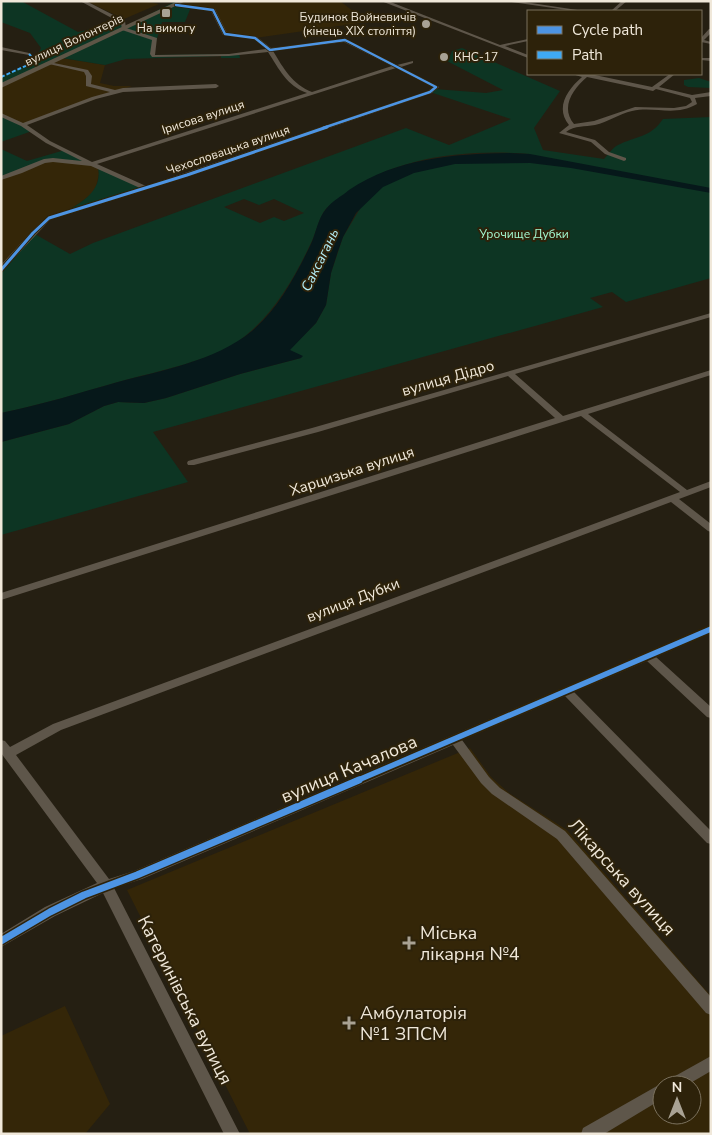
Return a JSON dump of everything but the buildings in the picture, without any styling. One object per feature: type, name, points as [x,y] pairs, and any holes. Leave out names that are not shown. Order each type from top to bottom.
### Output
[{"type":"street","points":[[82,1],[124,25],[139,36],[155,39],[152,54],[154,56],[229,55],[345,40],[397,67]]},
{"type":"street","points":[[384,2],[392,1]]},
{"type":"street","points":[[506,1],[574,10]]},
{"type":"street","points":[[614,10],[625,1]]},
{"type":"street","points":[[384,2],[527,57]]},
{"type":"street","points":[[180,3],[213,10],[225,34],[255,38],[270,50],[282,74],[290,82],[313,94]]},
{"type":"street","name":"вулиця Волонтерів","points":[[1,86],[51,63],[124,25],[180,3]]},
{"type":"street","points":[[702,40],[709,28]]},
{"type":"street","points":[[500,46],[527,40]]},
{"type":"street","points":[[1,48],[29,54]]},
{"type":"street","name":"Ірисова вулиця","points":[[1,178],[20,172],[38,163],[52,160],[91,164],[411,62]]},
{"type":"street","points":[[51,63],[86,72],[89,76],[88,82],[90,87],[111,92],[216,86]]},
{"type":"street","name":"Чехословацька вулиця","points":[[1,270],[33,233],[49,218],[146,188],[382,109],[435,89],[435,86],[432,84],[397,67]]},
{"type":"street","points":[[573,126],[566,119],[564,103],[566,98],[587,75],[646,89],[656,88],[692,97],[711,94]]},
{"type":"street","points":[[656,88],[672,75]]},
{"type":"street","points":[[23,125],[94,98],[123,90]]},
{"type":"street","points":[[624,159],[607,153],[592,141],[562,132],[573,126],[596,122],[635,109],[683,108],[696,103],[692,97]]},
{"type":"street","points":[[1,115],[23,125],[48,142],[91,164],[146,188]]},
{"type":"street","points":[[52,160],[64,157],[69,152]]},
{"type":"street","name":"вулиця Дідро","points":[[192,463],[315,430],[711,315]]},
{"type":"street","name":"Харцизька вулиця","points":[[1,597],[711,372]]},
{"type":"street","points":[[510,374],[562,419]]},
{"type":"street","points":[[582,413],[686,493]]},
{"type":"street","name":"вулиця Дубки","points":[[105,884],[5,749],[57,727],[711,484]]},
{"type":"street","points":[[672,498],[711,529]]},
{"type":"street","name":"вулиця Качалова","points":[[1,941],[36,918],[105,884],[137,875],[711,629]]},
{"type":"street","points":[[649,656],[711,714]]},
{"type":"street","points":[[567,692],[711,839]]},
{"type":"street","name":"Лікарська вулиця","points":[[455,739],[485,780],[496,791],[561,835],[711,1008]]},
{"type":"street","name":"Катеринівська вулиця","points":[[105,884],[182,1032],[232,1134]]},
{"type":"street","points":[[690,1075],[711,1063]]},
{"type":"street","points":[[589,1134],[652,1097]]},
{"type":"shaded area","points":[[86,1],[144,1],[159,4],[124,19]]},
{"type":"shaded area","points":[[183,1],[340,1],[367,22],[255,38],[225,34],[214,11],[176,5]]},
{"type":"shaded area","points":[[62,58],[105,65],[100,83],[114,86],[132,86],[23,125],[1,115],[1,86]]},
{"type":"shaded area","points":[[44,161],[77,162],[98,167],[99,174],[96,187],[93,193],[80,203],[61,215],[49,218],[1,270],[1,178]]},
{"type":"shaded area","name":"Міська лікарня №4","points":[[470,748],[491,777],[509,793],[567,830],[711,996],[711,1134],[250,1134],[127,890]]},
{"type":"shaded area","points":[[65,1006],[110,1104],[85,1134],[1,1134],[1,1036]]},
{"type":"green space","points":[[1,1],[21,1],[78,32],[121,22],[126,26],[176,1],[182,1],[176,4],[191,7],[185,22],[162,22],[152,55],[239,54],[240,58],[221,58],[221,56],[126,59],[105,65],[62,58],[1,86],[1,77],[30,64],[41,48],[30,33],[1,22]]},
{"type":"green space","name":"Урочище Дубки","points":[[462,48],[560,91],[534,128],[543,150],[604,159],[616,146],[648,133],[663,119],[711,117],[711,278],[626,302],[612,292],[590,298],[603,307],[153,432],[188,482],[1,535],[1,442],[69,424],[104,406],[118,402],[144,403],[166,398],[240,374],[301,358],[289,350],[316,323],[326,305],[331,273],[343,237],[361,207],[382,181],[428,167],[530,154],[481,153],[432,158],[385,172],[363,183],[325,210],[312,241],[288,286],[260,322],[236,343],[213,355],[184,364],[1,413],[1,270],[33,233],[70,254],[93,243],[406,128],[449,145],[511,119],[430,92],[435,89],[486,93],[503,90],[443,59],[450,56],[452,51]],"holes":[[[244,199],[259,205],[274,199],[304,213],[284,221],[274,217],[260,223],[224,207]]]},
{"type":"green space","points":[[699,78],[711,82],[711,88],[688,87],[684,85],[684,80]]},
{"type":"green space","points":[[1,115],[32,131],[1,142]]},
{"type":"green space","points":[[1,149],[27,161],[65,150],[91,164],[53,160],[1,178]]},
{"type":"green space","points":[[98,167],[146,188],[61,215],[82,201],[93,190],[99,176]]},
{"type":"water","name":"Саксагань","points":[[530,154],[711,188],[711,193],[571,168],[530,163],[455,164],[414,173],[383,187],[356,213],[338,251],[331,273],[326,305],[316,323],[290,350],[303,356],[301,358],[240,374],[166,398],[144,403],[118,402],[104,406],[69,424],[1,442],[1,413],[45,403],[188,363],[222,350],[252,331],[279,302],[293,279],[326,209],[349,190],[367,179],[406,164],[426,160],[467,155]]},
{"type":"marked path","points":[[1,77],[30,64],[34,59],[29,54]]},
{"type":"cycle path","points":[[1,270],[33,233],[49,218],[187,175],[430,92],[436,87],[345,40],[270,50],[255,38],[225,34],[213,10],[176,5]]},
{"type":"cycle path","points":[[1,941],[50,912],[101,887],[137,875],[711,629]]},
{"type":"place","name":"На вимогу","points":[[166,13]]},
{"type":"place","name":"Будинок Войневичів (кінець ХІХ століття)","points":[[426,24]]},
{"type":"place","name":"КНС-17","points":[[444,57]]},
{"type":"place","name":"Міська лікарня №4","points":[[409,943]]},
{"type":"place","name":"Амбулаторія №1 ЗПСМ","points":[[349,1023]]}]
